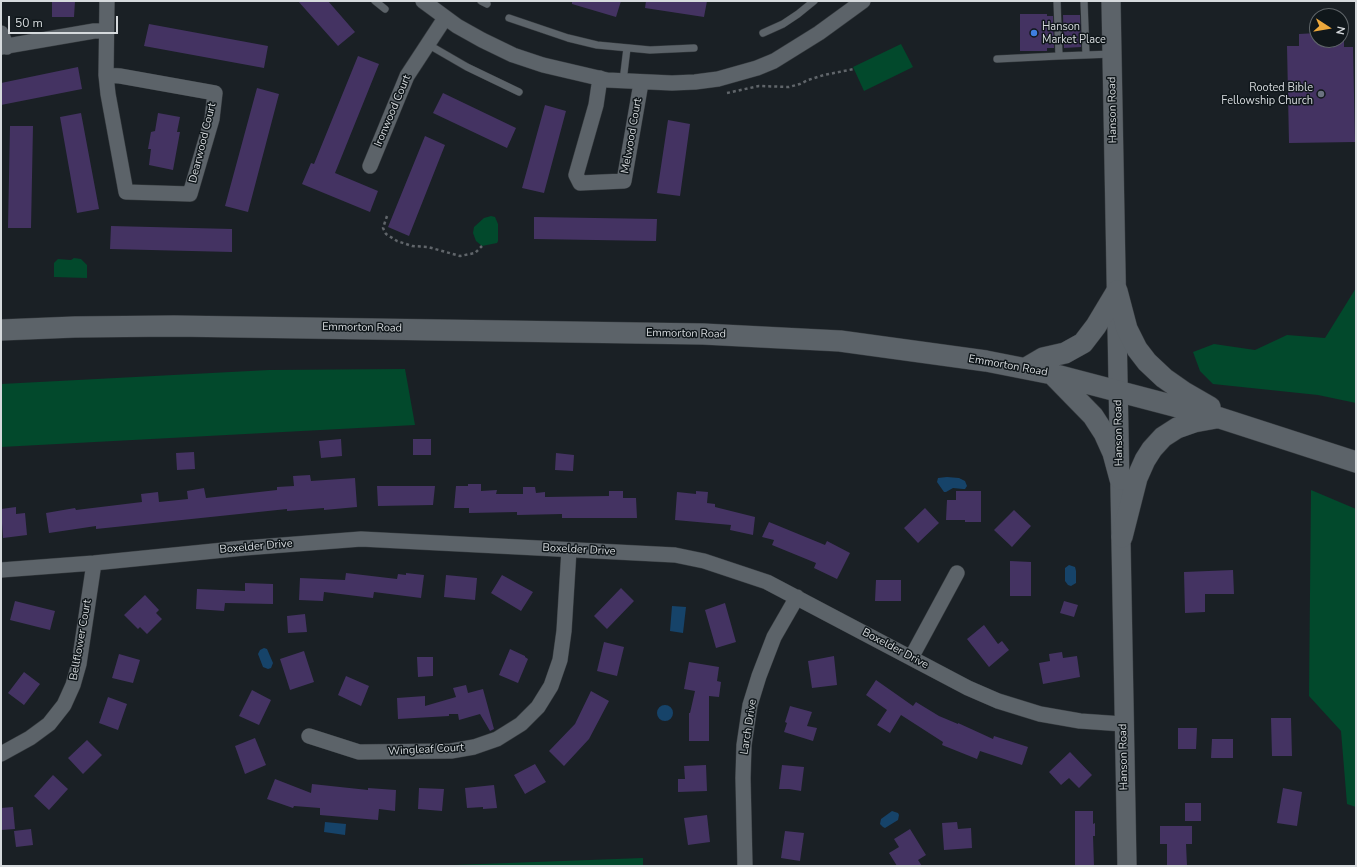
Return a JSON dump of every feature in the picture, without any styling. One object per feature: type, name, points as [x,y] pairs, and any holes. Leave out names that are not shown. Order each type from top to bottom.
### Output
[{"type":"main road","points":[[1026,368],[1043,358],[1065,353],[1083,343],[1096,326],[1117,291]]},
{"type":"main road","points":[[1117,291],[1127,329],[1137,349],[1147,362],[1164,378],[1184,392],[1242,424]]},
{"type":"main road","name":"Emmorton Road","points":[[1,330],[75,326],[174,326],[703,334],[840,341],[912,350],[1026,368],[1052,374],[1119,390],[1242,424],[1356,462]]},
{"type":"main road","points":[[1052,374],[1093,416],[1101,427],[1113,453],[1120,479]]},
{"type":"main road","points":[[1122,537],[1137,478],[1145,460],[1163,437],[1177,428],[1194,422],[1220,418]]},
{"type":"street","name":"Dearwood Court","points":[[106,75],[120,76],[216,93],[212,120],[190,194],[126,192],[108,94],[106,75],[107,1]]},
{"type":"street","points":[[423,1],[457,26],[513,55],[543,65],[600,78],[641,82],[695,82],[718,79],[757,68],[774,61],[819,33],[854,3]]},
{"type":"street","name":"Hanson Road","points":[[1111,1],[1122,537],[1123,724],[1126,866]]},
{"type":"street","name":"Ironwood Court","points":[[370,166],[407,76],[429,45],[445,18]]},
{"type":"street","points":[[1,32],[4,47],[106,30]]},
{"type":"street","name":"Melwood Court","points":[[600,78],[596,105],[576,175],[580,183],[624,181],[641,82]]},
{"type":"street","name":"Boxelder Drive","points":[[1,570],[361,539],[675,555],[704,560],[767,582],[968,688],[998,701],[1040,714],[1080,721],[1123,724]]},
{"type":"street","name":"Wingleaf Court","points":[[309,736],[359,752],[452,750],[474,747],[497,739],[521,724],[538,707],[551,686],[560,660],[564,631],[569,550]]},
{"type":"street","name":"Bellflower Court","points":[[1,754],[30,738],[49,724],[64,704],[73,685],[78,664],[94,563]]},
{"type":"street","points":[[911,658],[957,573]]},
{"type":"street","name":"Larch Drive","points":[[745,866],[744,745],[750,705],[774,637],[797,597]]},
{"type":"lane","points":[[375,1],[385,9]]},
{"type":"lane","points":[[763,33],[798,14],[814,1]]},
{"type":"lane","points":[[1057,1],[1060,56]]},
{"type":"lane","points":[[1084,1],[1086,55]]},
{"type":"lane","points":[[509,18],[568,38],[598,45],[650,50],[694,48]]},
{"type":"lane","points":[[429,45],[467,67],[519,92]]},
{"type":"lane","points":[[623,81],[627,48]]},
{"type":"lane","points":[[997,59],[1112,54]]},
{"type":"path","points":[[727,93],[759,86],[789,86],[800,84],[824,75],[854,69]]},
{"type":"path","points":[[387,216],[383,228],[386,234],[397,242],[412,246],[428,247],[460,256],[476,253],[482,246]]},
{"type":"green space","points":[[901,44],[913,67],[864,91],[853,67]]},
{"type":"green space","points":[[491,216],[495,217],[498,224],[498,241],[497,243],[482,246],[476,241],[473,233],[474,227],[484,218]]},
{"type":"green space","points":[[74,258],[81,259],[87,265],[87,278],[54,277],[54,263],[58,259],[71,260]]},
{"type":"green space","points":[[1356,288],[1356,403],[1318,395],[1213,384],[1200,371],[1193,352],[1214,344],[1255,350],[1287,335],[1325,338]]},
{"type":"green space","points":[[405,369],[415,425],[1,447],[1,384],[269,370]]},
{"type":"green space","points":[[1311,490],[1356,509],[1356,807],[1347,804],[1341,731],[1309,696]]},
{"type":"green space","points":[[643,858],[643,866],[427,866]]},
{"type":"water","points":[[938,478],[959,478],[965,481],[967,486],[965,489],[953,488],[944,492],[937,482]]},
{"type":"water","points":[[1069,565],[1075,567],[1076,571],[1076,583],[1071,586],[1065,581],[1065,568]]},
{"type":"water","points":[[672,606],[686,607],[683,633],[670,631]]},
{"type":"water","points":[[264,648],[267,649],[273,663],[271,668],[268,669],[263,667],[258,654],[260,650]]},
{"type":"water","points":[[662,705],[668,705],[673,710],[671,719],[668,721],[662,721],[657,716],[657,710]]},
{"type":"water","points":[[892,811],[898,813],[898,820],[885,828],[880,824],[881,819]]},
{"type":"water","points":[[325,822],[346,824],[345,835],[324,832]]},
{"type":"building","points":[[52,1],[75,1],[74,17],[52,17]]},
{"type":"building","points":[[298,1],[328,1],[355,32],[338,46]]},
{"type":"building","points":[[572,1],[621,1],[616,17],[572,4]]},
{"type":"building","points":[[646,1],[707,1],[704,17],[645,8]]},
{"type":"building","name":"Hanson Market Place","points":[[1020,14],[1047,14],[1047,16],[1053,16],[1054,48],[1047,48],[1047,51],[1020,51]]},
{"type":"building","points":[[1063,15],[1080,15],[1081,47],[1064,48]]},
{"type":"building","points":[[149,24],[268,46],[264,68],[144,46]]},
{"type":"building","name":"Rooted Bible Fellowship Church","points":[[1309,33],[1309,48],[1353,47],[1355,142],[1289,143],[1287,46],[1299,46],[1299,34]]},
{"type":"building","points":[[358,56],[379,64],[335,173],[378,191],[370,212],[302,184],[311,163],[314,164]]},
{"type":"building","points":[[78,67],[82,89],[1,105],[1,83]]},
{"type":"building","points":[[257,88],[279,94],[248,212],[225,206]]},
{"type":"building","points":[[443,93],[516,128],[507,148],[433,113]]},
{"type":"building","points":[[545,105],[566,111],[544,193],[522,188]]},
{"type":"building","points":[[81,113],[99,209],[77,213],[60,117]]},
{"type":"building","points":[[158,113],[180,117],[177,132],[180,132],[173,170],[149,165],[151,149],[148,149],[151,132],[155,131]]},
{"type":"building","points":[[668,120],[690,124],[680,196],[657,193]]},
{"type":"building","points":[[10,126],[33,126],[31,228],[8,228]]},
{"type":"building","points":[[425,136],[445,145],[409,236],[388,227]]},
{"type":"building","points":[[534,217],[657,219],[656,241],[534,239]]},
{"type":"building","points":[[111,226],[232,229],[232,252],[110,249]]},
{"type":"building","points":[[341,439],[342,456],[321,458],[319,441]]},
{"type":"building","points":[[413,439],[431,439],[431,455],[413,455]]},
{"type":"building","points":[[194,452],[195,469],[177,470],[176,453]]},
{"type":"building","points":[[556,453],[574,455],[573,471],[555,470]]},
{"type":"building","points":[[310,475],[311,481],[355,478],[357,507],[324,510],[324,508],[287,511],[287,509],[96,529],[96,526],[49,533],[46,513],[75,508],[76,510],[142,502],[141,494],[158,492],[159,502],[188,499],[187,491],[204,488],[206,498],[277,490],[277,487],[294,486],[293,476]]},
{"type":"building","points":[[468,484],[481,484],[481,491],[497,490],[496,494],[523,494],[523,487],[535,487],[536,493],[545,492],[545,497],[609,496],[609,491],[623,491],[623,498],[636,498],[637,518],[562,518],[562,514],[517,515],[517,512],[469,513],[469,508],[454,508],[456,486],[468,486]]},
{"type":"building","points":[[377,486],[435,486],[433,505],[378,506]]},
{"type":"building","points":[[696,491],[708,492],[707,503],[715,504],[715,507],[755,517],[753,535],[730,530],[731,525],[675,520],[677,492],[696,494]]},
{"type":"building","points":[[956,491],[981,491],[981,522],[946,520],[947,500],[956,500]]},
{"type":"building","points":[[16,507],[16,514],[25,513],[27,535],[3,538],[1,509]]},
{"type":"building","points":[[925,508],[939,523],[918,543],[904,528]]},
{"type":"building","points":[[1014,510],[1031,526],[1012,547],[994,530]]},
{"type":"building","points":[[769,522],[825,545],[827,541],[850,553],[837,579],[814,568],[816,563],[772,545],[774,540],[762,537]]},
{"type":"building","points":[[1010,561],[1031,562],[1031,596],[1010,596]]},
{"type":"building","points":[[1233,570],[1234,594],[1205,594],[1205,612],[1185,613],[1184,572]]},
{"type":"building","points":[[346,573],[397,579],[398,574],[406,575],[406,573],[424,575],[421,598],[374,592],[373,598],[324,592],[323,601],[299,600],[300,578],[345,580]]},
{"type":"building","points":[[446,575],[477,578],[475,600],[444,597]]},
{"type":"building","points":[[502,575],[533,592],[521,611],[491,593]]},
{"type":"building","points":[[876,580],[901,580],[901,601],[875,601]]},
{"type":"building","points":[[245,583],[273,584],[273,604],[225,603],[224,611],[196,609],[197,589],[245,591]]},
{"type":"building","points":[[621,588],[634,601],[607,629],[594,616]]},
{"type":"building","points":[[145,595],[159,610],[156,613],[162,619],[147,634],[140,627],[138,629],[124,615]]},
{"type":"building","points":[[15,601],[55,611],[50,630],[10,620]]},
{"type":"building","points":[[1064,601],[1078,605],[1074,617],[1060,613]]},
{"type":"building","points":[[725,603],[736,642],[716,648],[705,610]]},
{"type":"building","points":[[305,614],[307,632],[288,633],[287,616]]},
{"type":"building","points":[[984,625],[998,644],[1002,641],[1009,650],[989,667],[967,639]]},
{"type":"building","points":[[604,642],[624,647],[617,676],[597,671]]},
{"type":"building","points":[[510,649],[528,659],[518,683],[499,675]]},
{"type":"building","points":[[304,651],[314,682],[290,690],[280,659]]},
{"type":"building","points":[[1062,652],[1063,658],[1077,656],[1080,677],[1043,684],[1039,663],[1050,661],[1049,654]]},
{"type":"building","points":[[119,654],[140,660],[133,683],[112,678]]},
{"type":"building","points":[[834,656],[837,685],[812,688],[808,661]]},
{"type":"building","points":[[417,657],[433,657],[433,676],[418,677]]},
{"type":"building","points":[[689,662],[719,667],[717,681],[721,682],[719,697],[709,696],[709,741],[689,741],[689,713],[695,691],[684,689]]},
{"type":"building","points":[[24,672],[40,684],[24,705],[8,693]]},
{"type":"building","points":[[346,676],[369,686],[361,706],[338,695]]},
{"type":"building","points":[[876,680],[913,706],[916,702],[939,716],[993,739],[994,736],[1028,747],[1022,765],[980,751],[977,759],[942,745],[943,742],[901,715],[890,733],[877,725],[887,710],[866,695]]},
{"type":"building","points":[[466,685],[468,693],[483,689],[494,729],[490,731],[480,714],[459,720],[458,714],[449,714],[449,716],[398,719],[397,698],[425,696],[425,706],[456,697],[453,688]]},
{"type":"building","points":[[252,690],[271,700],[259,725],[239,716]]},
{"type":"building","points":[[591,691],[609,701],[589,739],[564,766],[549,751],[575,724]]},
{"type":"building","points":[[108,697],[127,704],[118,730],[99,723]]},
{"type":"building","points":[[790,706],[812,712],[807,726],[817,728],[813,741],[784,732],[787,723],[785,722]]},
{"type":"building","points":[[1271,718],[1291,718],[1292,756],[1272,756]]},
{"type":"building","points":[[1178,728],[1197,728],[1196,749],[1178,749]]},
{"type":"building","points":[[255,738],[266,765],[245,774],[235,746]]},
{"type":"building","points":[[1212,739],[1233,739],[1233,758],[1211,758]]},
{"type":"building","points":[[87,740],[102,755],[83,774],[68,758]]},
{"type":"building","points":[[1070,752],[1092,775],[1079,788],[1069,778],[1061,785],[1049,772]]},
{"type":"building","points":[[535,764],[546,782],[525,794],[514,775]]},
{"type":"building","points":[[706,765],[707,791],[678,792],[678,779],[685,779],[684,766]]},
{"type":"building","points":[[782,765],[804,767],[801,791],[779,789]]},
{"type":"building","points":[[53,775],[68,789],[49,810],[34,796]]},
{"type":"building","points":[[275,779],[311,793],[312,784],[368,790],[368,788],[396,790],[395,811],[379,809],[378,820],[320,815],[320,808],[294,806],[293,808],[267,799]]},
{"type":"building","points":[[494,785],[497,808],[467,808],[465,788]]},
{"type":"building","points":[[419,788],[444,789],[442,811],[418,809]]},
{"type":"building","points":[[1283,788],[1302,792],[1297,826],[1277,823]]},
{"type":"building","points":[[1185,803],[1201,803],[1201,821],[1185,821]]},
{"type":"building","points":[[13,807],[15,829],[1,830],[1,808]]},
{"type":"building","points":[[1075,811],[1093,811],[1093,824],[1095,823],[1095,836],[1093,836],[1094,866],[1075,866]]},
{"type":"building","points":[[707,815],[710,842],[688,845],[684,818]]},
{"type":"building","points":[[957,822],[958,829],[971,828],[972,848],[944,850],[942,823]]},
{"type":"building","points":[[1160,826],[1192,826],[1192,844],[1186,844],[1187,866],[1167,866],[1167,844],[1160,844]]},
{"type":"building","points":[[31,829],[33,845],[16,847],[14,831]]},
{"type":"building","points":[[910,829],[926,855],[918,860],[922,866],[897,866],[889,853],[899,847],[894,839]]},
{"type":"building","points":[[785,831],[804,833],[800,861],[781,858]]},
{"type":"place","name":"Hanson Market Place","points":[[1034,33]]},
{"type":"place","name":"Rooted Bible Fellowship Church","points":[[1321,94]]}]
